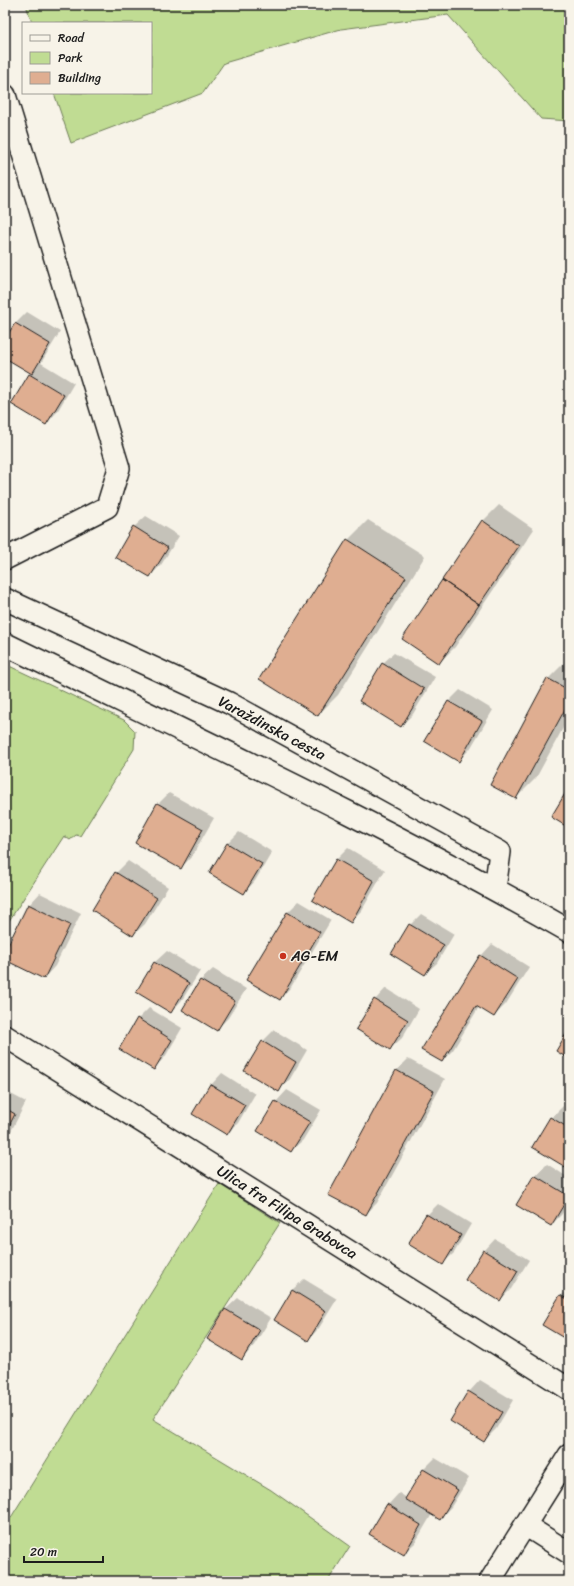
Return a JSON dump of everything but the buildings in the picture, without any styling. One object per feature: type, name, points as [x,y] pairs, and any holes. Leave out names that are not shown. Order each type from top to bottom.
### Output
[{"type":"main road","points":[[5,644],[405,841],[495,889],[569,931]]},
{"type":"street","points":[[5,94],[119,468],[107,507],[5,559]]},
{"type":"street","name":"Varaždinska cesta","points":[[5,599],[229,703],[500,852],[495,889]]},
{"type":"street","name":"Ulica fra Filipa Grabovca","points":[[5,1036],[569,1389]]},
{"type":"street","points":[[490,1581],[569,1455]]},
{"type":"street","points":[[525,1525],[569,1553]]},
{"type":"green space","points":[[26,5],[569,5],[569,121],[541,119],[448,15],[341,29],[224,63],[203,93],[71,143],[54,94],[152,94],[152,22],[32,22]]},
{"type":"green space","points":[[5,664],[124,720],[135,731],[134,749],[80,836],[76,835],[70,840],[64,836],[5,927]]},
{"type":"green space","points":[[219,1184],[280,1223],[153,1419],[271,1490],[350,1546],[328,1581],[5,1581],[5,1527]]},
{"type":"place","name":"AG-EM","points":[[283,956]]}]
